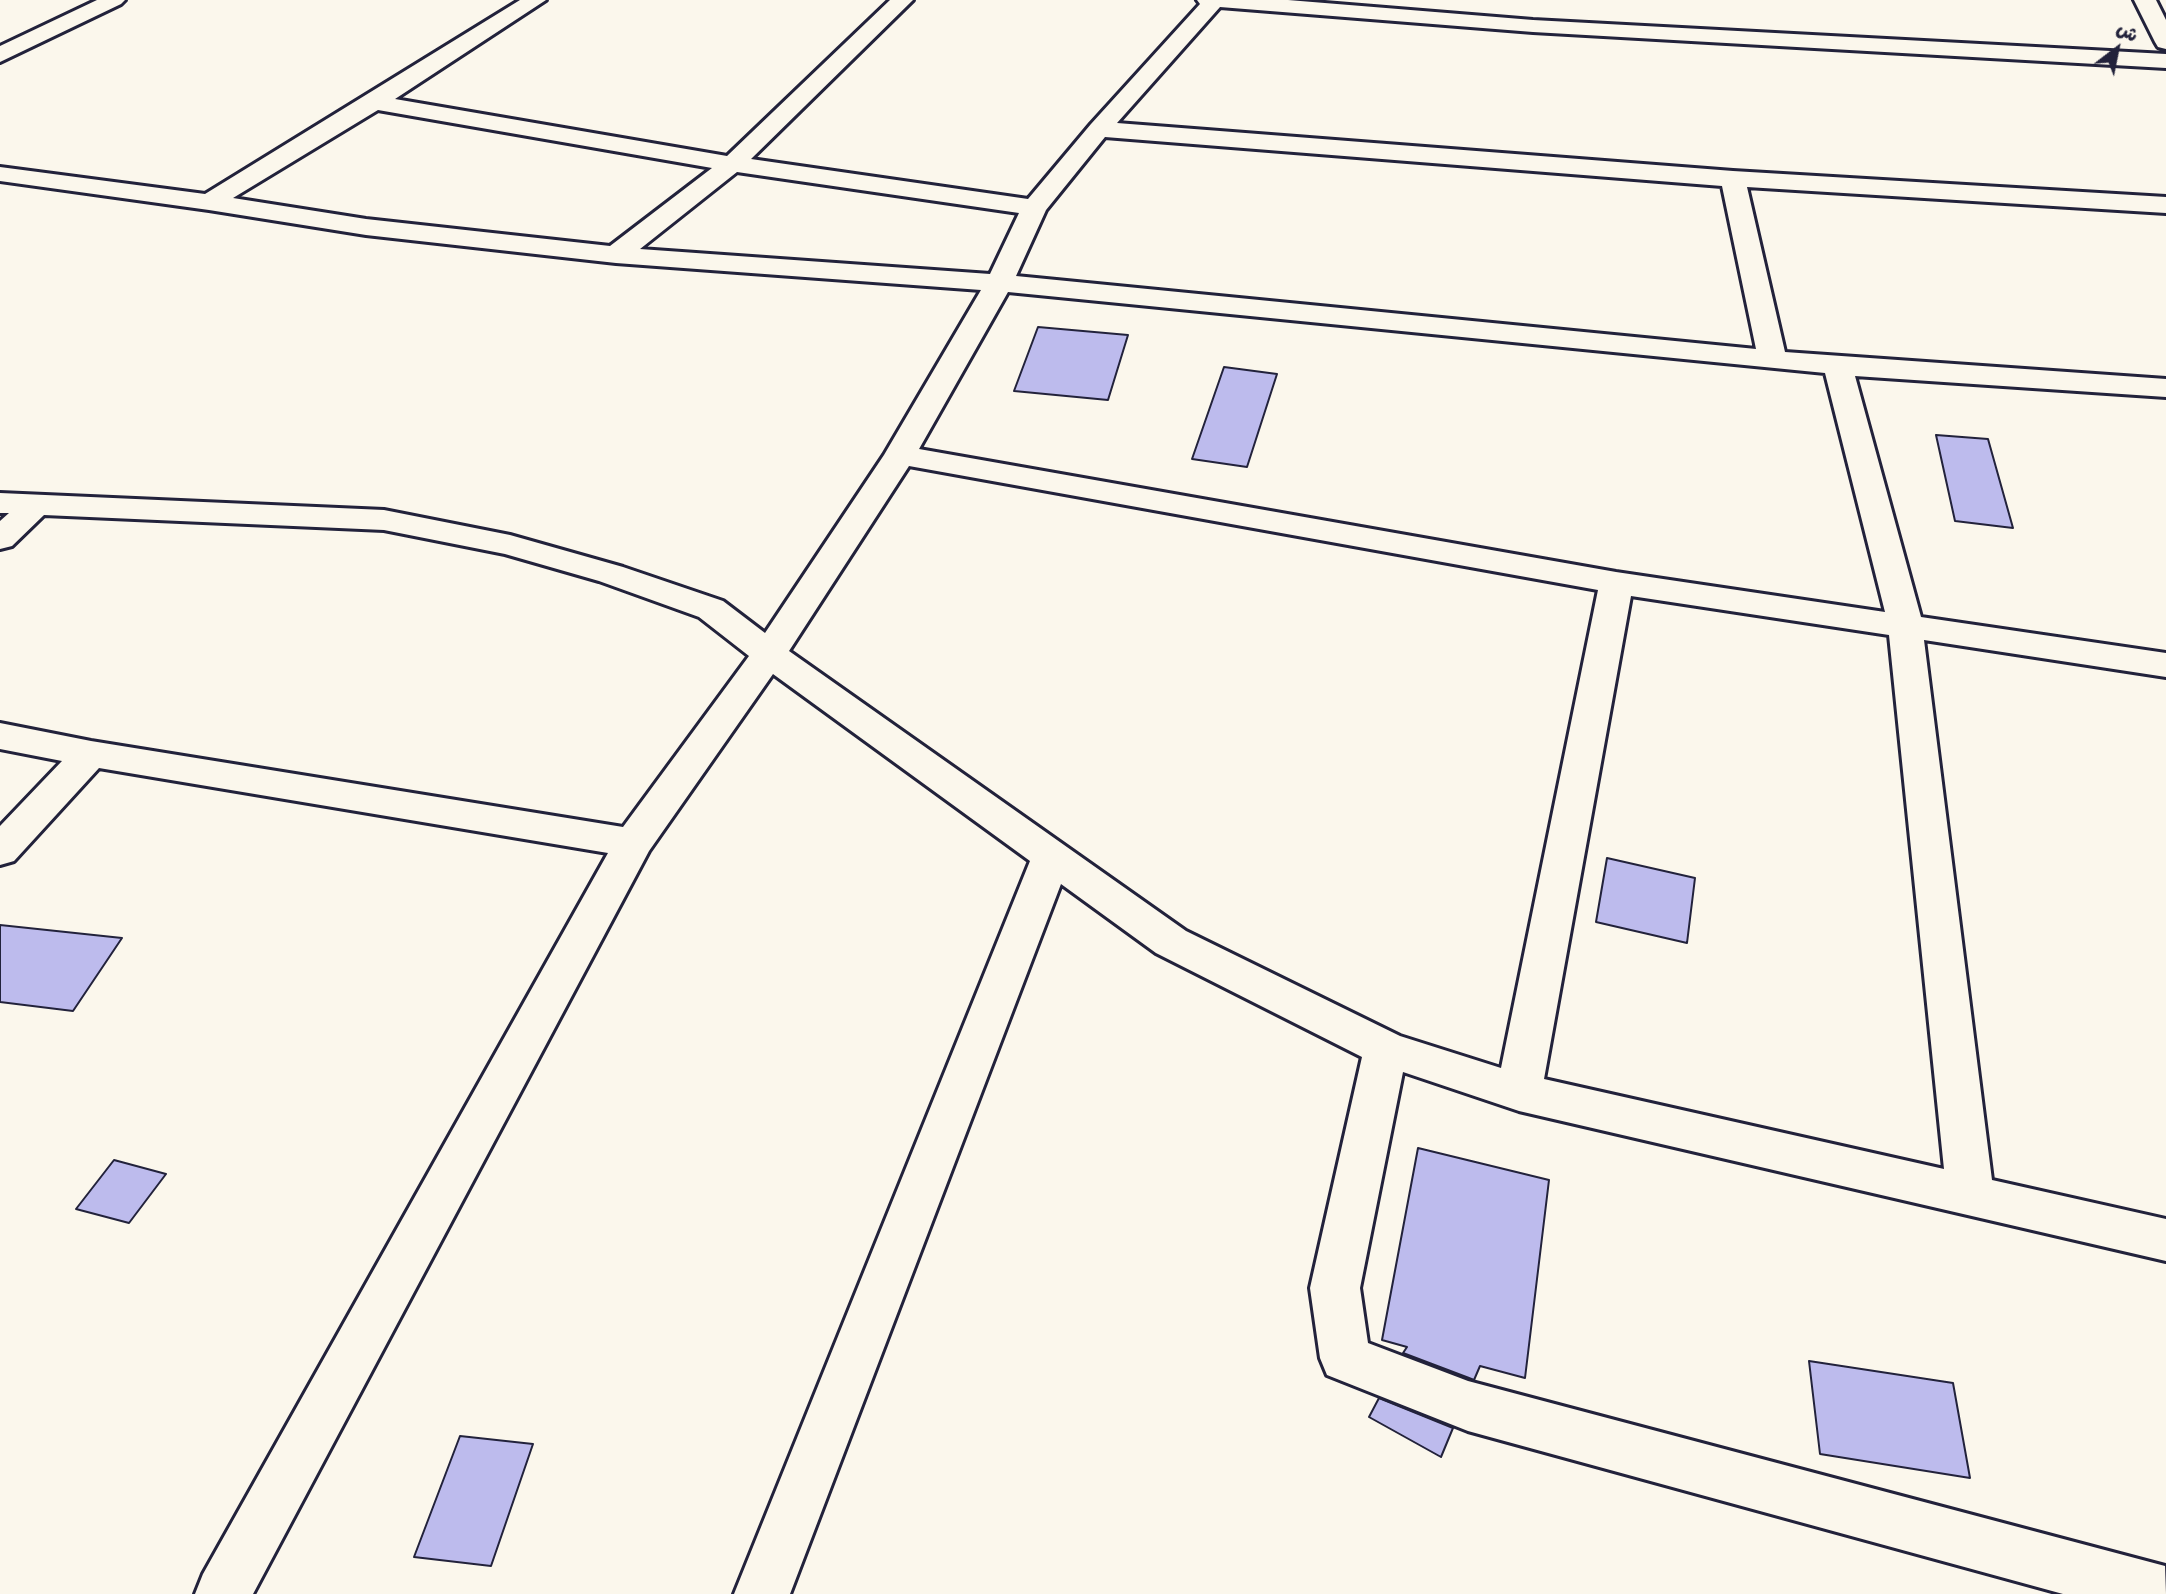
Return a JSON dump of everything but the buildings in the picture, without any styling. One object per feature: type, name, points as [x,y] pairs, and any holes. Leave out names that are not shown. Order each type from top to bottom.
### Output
[{"type":"street","points":[[0,55],[114,0]]},
{"type":"street","points":[[209,202],[535,0]]},
{"type":"street","points":[[616,255],[732,164],[902,0]]},
{"type":"street","points":[[1208,0],[1533,26],[2166,61]]},
{"type":"street","points":[[223,1594],[633,843],[769,654],[900,455],[999,283],[1034,208],[1099,129],[1215,0]]},
{"type":"street","points":[[2153,2],[2166,42]]},
{"type":"street","points":[[374,102],[732,164],[1034,208]]},
{"type":"street","points":[[1099,129],[1733,179],[2166,205]]},
{"type":"street","points":[[0,174],[209,202],[366,227],[616,255],[999,283],[1838,366],[2166,388]]},
{"type":"street","points":[[1733,179],[1772,359]]},
{"type":"street","points":[[1838,366],[1905,624],[1970,1194]]},
{"type":"street","points":[[900,455],[1616,583],[2166,665]]},
{"type":"street","points":[[0,503],[384,520],[497,543],[611,574],[712,608],[769,654],[1171,942],[1387,1049],[1519,1092],[2166,1240]]},
{"type":"street","points":[[0,539],[36,505]]},
{"type":"street","points":[[1519,1092],[1616,583]]},
{"type":"street","points":[[0,736],[91,754],[633,843]]},
{"type":"street","points":[[0,851],[91,754]]},
{"type":"street","points":[[762,1594],[1052,856]]},
{"type":"street","points":[[1387,1049],[1335,1288],[1345,1358],[1468,1405],[2165,1594]]}]
